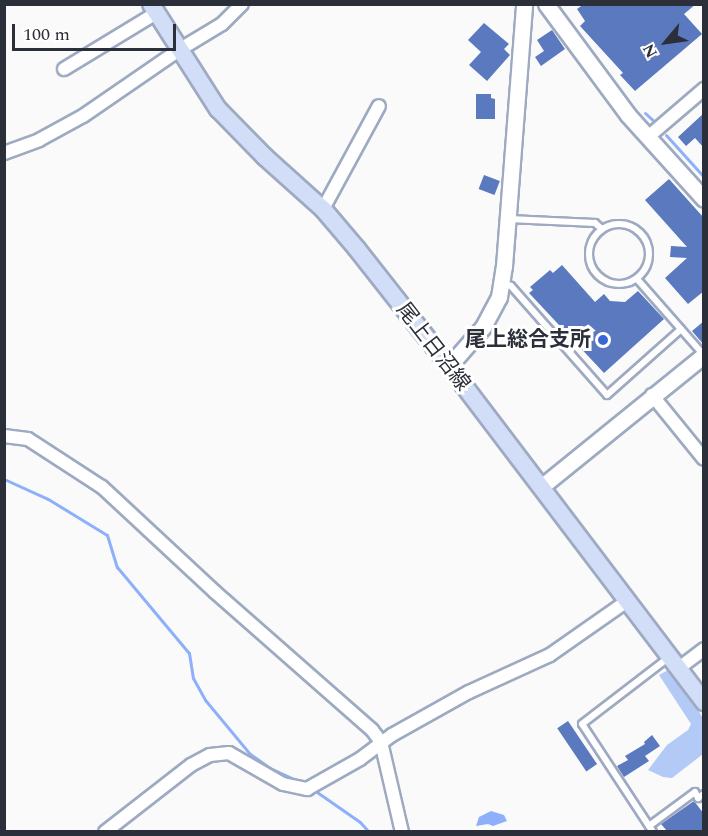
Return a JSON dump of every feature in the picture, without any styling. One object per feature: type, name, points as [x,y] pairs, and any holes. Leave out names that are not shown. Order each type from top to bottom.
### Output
[{"type":"main road","name":"尾上日沼線","points":[[153,9],[218,109],[265,157],[323,208],[449,366],[704,702]]},
{"type":"street","points":[[4,153],[39,140],[83,116],[179,50],[222,24],[242,4]]},
{"type":"street","points":[[449,366],[470,344],[494,311],[502,282],[524,4]]},
{"type":"street","points":[[546,4],[604,84],[704,199]]},
{"type":"street","points":[[64,69],[153,9]]},
{"type":"street","points":[[648,137],[704,89]]},
{"type":"street","points":[[323,208],[379,106]]},
{"type":"street","points":[[541,487],[704,355]]},
{"type":"street","points":[[652,395],[704,459]]},
{"type":"street","points":[[4,436],[28,439],[102,487],[208,586],[372,730],[381,742],[402,831]]},
{"type":"street","points":[[105,831],[191,765],[210,755],[229,753],[283,784],[307,789],[360,759],[381,742],[469,692],[550,655],[627,601]]},
{"type":"street","points":[[674,662],[704,649]]},
{"type":"lane","points":[[508,219],[595,223],[602,229]]},
{"type":"lane","points":[[622,224],[642,233],[650,246],[650,255],[646,269],[637,279],[625,284],[610,285],[592,268],[588,246],[602,229],[622,224]]},
{"type":"lane","points":[[637,279],[704,355]]},
{"type":"lane","points":[[502,282],[511,286],[607,394],[681,328]]},
{"type":"lane","points":[[674,662],[582,724],[651,829],[695,792],[699,798],[704,794]]},
{"type":"shaded area","points":[[670,669],[703,718],[703,754],[672,778],[663,777],[648,770],[667,745],[688,730],[691,724],[659,675]]},
{"type":"shaded area","points":[[491,811],[504,815],[507,821],[493,826],[488,824],[476,826],[479,817]]},
{"type":"building","points":[[584,4],[696,4],[684,14],[702,34],[635,91],[620,75],[623,73],[580,26],[585,21],[577,9]]},
{"type":"building","points":[[484,23],[509,44],[504,49],[510,55],[487,81],[469,65],[481,52],[468,40]]},
{"type":"building","points":[[552,30],[565,49],[541,66],[535,57],[544,51],[537,40]]},
{"type":"building","points":[[476,94],[491,94],[491,98],[495,99],[495,119],[476,119]]},
{"type":"building","points":[[704,113],[704,148],[695,138],[686,146],[678,137]]},
{"type":"building","points":[[484,175],[500,181],[494,195],[479,189]]},
{"type":"building","points":[[669,179],[704,218],[704,291],[688,304],[665,278],[687,258],[670,257],[671,246],[687,247],[645,200]]},
{"type":"building","points":[[562,265],[595,302],[604,294],[610,301],[625,302],[638,291],[664,319],[604,373],[529,293],[533,290],[530,287],[550,270],[553,273]]},
{"type":"building","points":[[704,321],[704,345],[692,331]]},
{"type":"building","points":[[568,721],[597,764],[586,771],[557,728]]},
{"type":"building","points":[[652,735],[660,746],[645,756],[649,761],[624,777],[617,766],[628,760],[625,756],[645,744],[644,742]]},
{"type":"building","points":[[694,801],[704,814],[704,831],[667,831],[661,824]]},
{"type":"waterway","points":[[645,113],[654,121]]},
{"type":"waterway","points":[[666,135],[704,177]]},
{"type":"waterway","points":[[4,479],[48,499],[107,535],[117,567],[189,653],[193,678],[206,701],[250,754],[270,768],[300,782]]},
{"type":"waterway","points":[[314,790],[360,822],[369,832]]},
{"type":"place","name":"尾上総合支所","points":[[603,340]]}]
